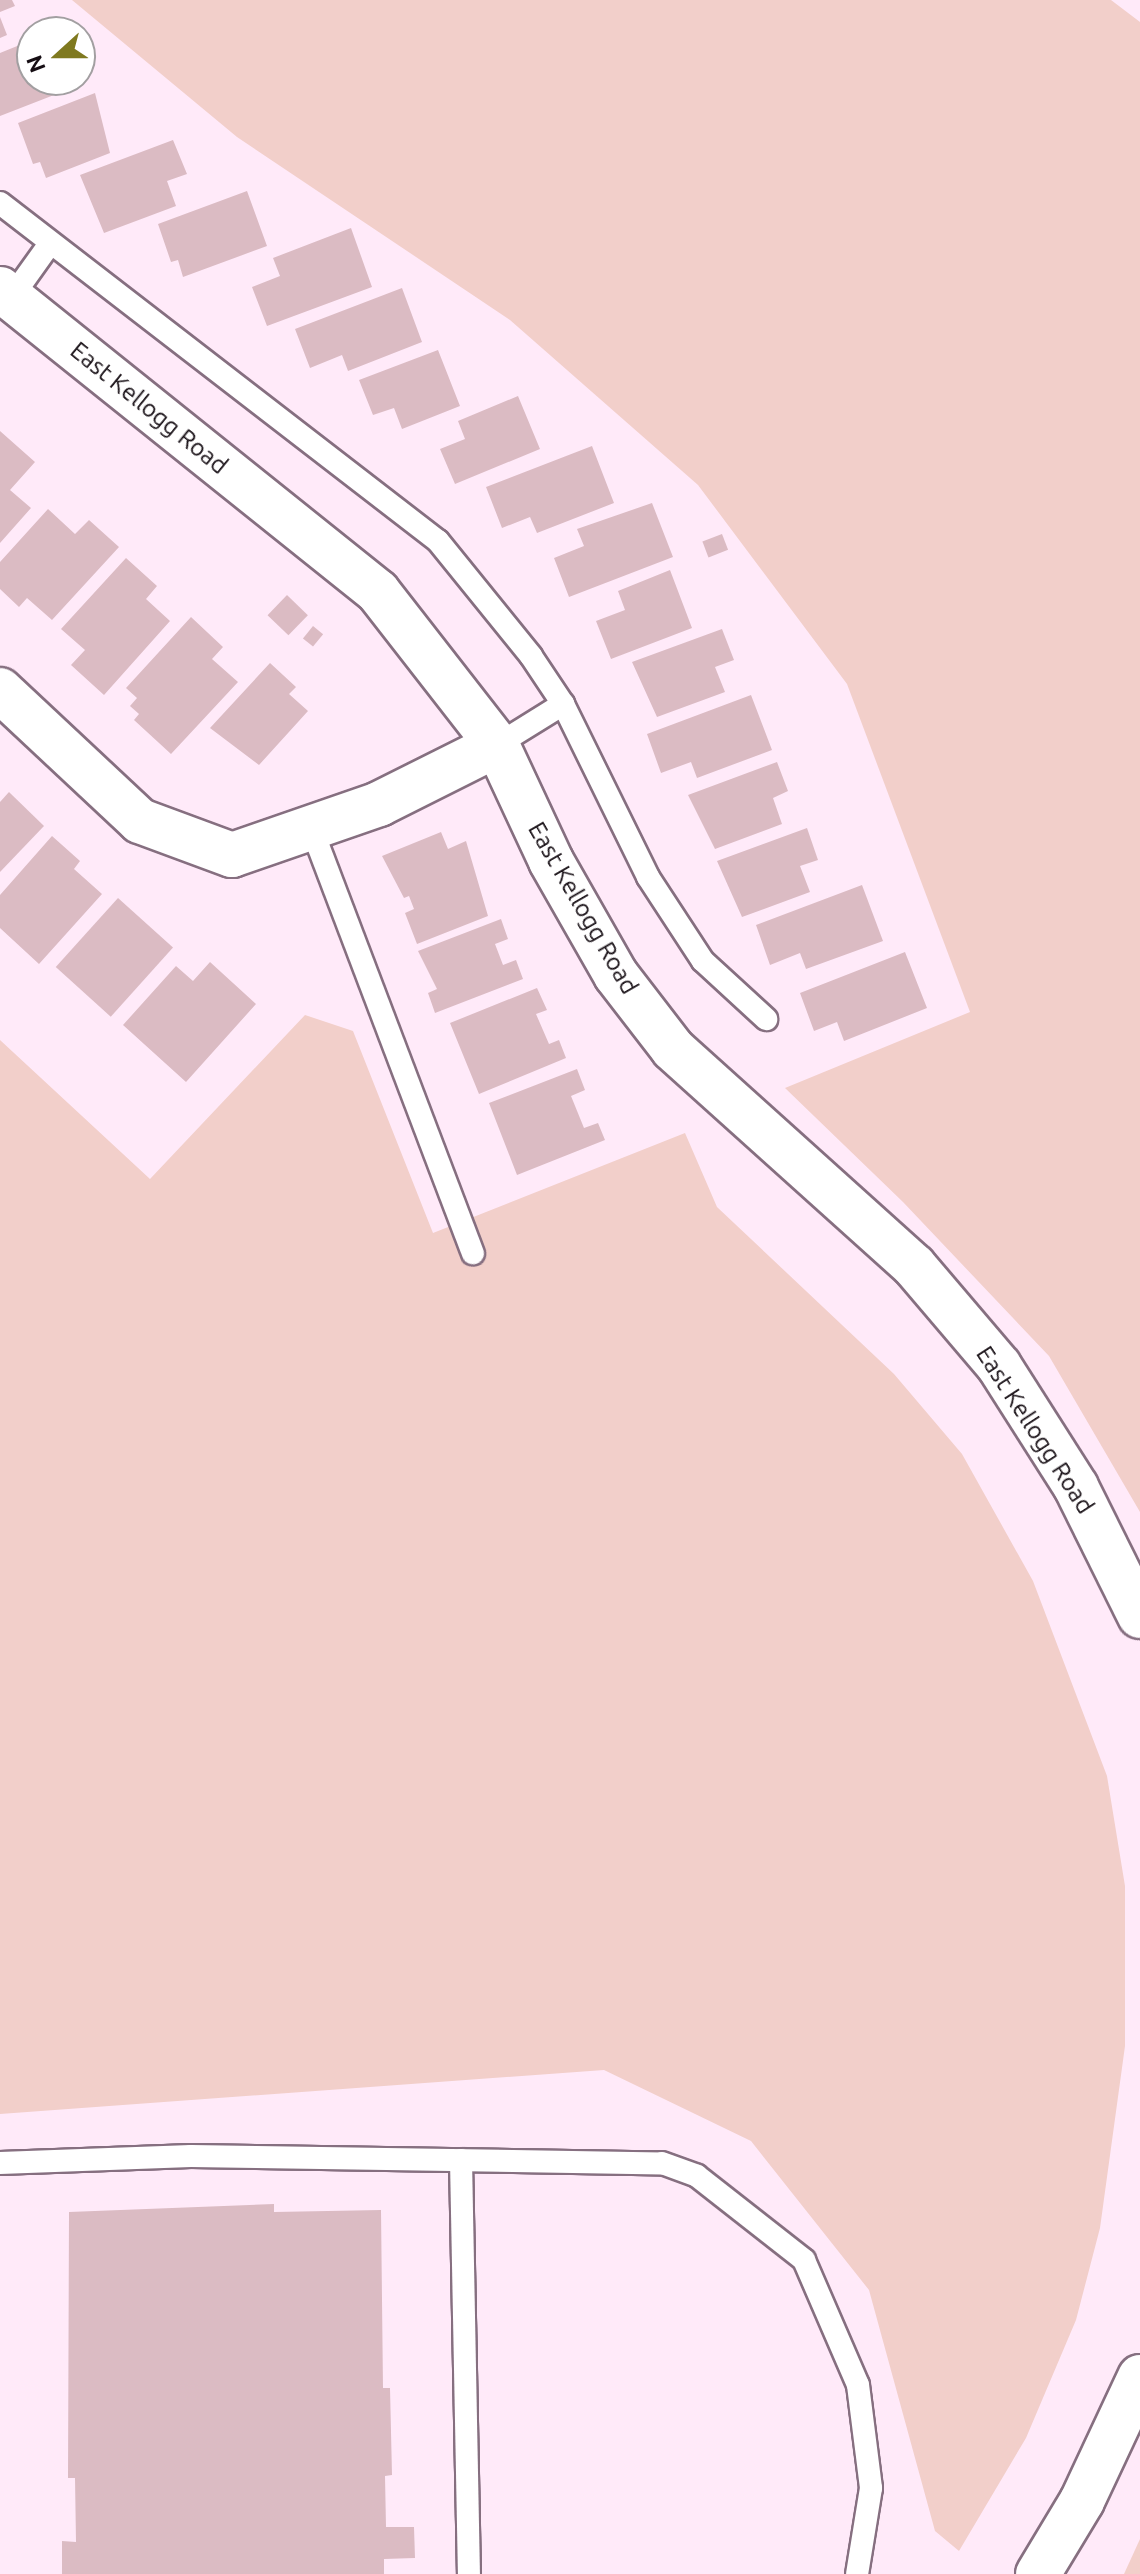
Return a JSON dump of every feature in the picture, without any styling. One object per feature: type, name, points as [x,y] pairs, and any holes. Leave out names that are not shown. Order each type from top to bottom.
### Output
[{"type":"street","name":"East Kellogg Road","points":[[6,294],[378,592],[497,745],[551,861],[616,975],[673,1049],[914,1266],[999,1366],[1076,1487],[1140,1616]]},
{"type":"street","points":[[0,690],[140,821],[232,855],[379,804],[497,745]]},
{"type":"street","points":[[1038,2574],[1082,2501],[1140,2377]]},
{"type":"lane","points":[[0,203],[49,245],[438,541],[531,656],[563,704],[648,877],[703,961],[766,1019]]},
{"type":"lane","points":[[6,294],[49,245]]},
{"type":"lane","points":[[497,745],[563,704]]},
{"type":"lane","points":[[311,827],[473,1253]]},
{"type":"lane","points":[[0,2163],[191,2156],[662,2163],[697,2176],[804,2260],[858,2385],[871,2488],[857,2574]]},
{"type":"lane","points":[[461,2160],[469,2574]]},
{"type":"shaded area","points":[[72,0],[1111,0],[1140,22],[1140,1512],[1049,1356],[903,1202],[785,1088],[970,1012],[847,684],[698,485],[510,320],[237,137],[96,20],[96,16],[91,16]]},
{"type":"shaded area","points":[[305,1015],[353,1031],[433,1233],[685,1133],[717,1207],[894,1374],[962,1454],[1033,1581],[1107,1776],[1125,1886],[1125,2046],[1100,2228],[1076,2320],[1026,2438],[959,2551],[935,2531],[869,2290],[751,2141],[604,2070],[0,2114],[0,1040],[150,1179]]},
{"type":"shaded area","points":[[1140,2539],[1140,2574],[1124,2574]]},
{"type":"building","points":[[0,0],[12,0],[15,6],[0,12]]},
{"type":"building","points":[[0,17],[7,35],[0,38]]},
{"type":"building","points":[[16,46],[16,96],[51,96],[0,116],[0,53]]},
{"type":"building","points":[[87,96],[96,96],[110,153],[46,178],[40,162],[33,164],[18,123]]},
{"type":"building","points":[[173,140],[187,174],[167,181],[176,206],[104,233],[80,175]]},
{"type":"building","points":[[247,191],[267,246],[183,277],[178,260],[171,262],[158,224]]},
{"type":"building","points":[[351,228],[372,287],[267,326],[252,287],[280,276],[273,258]]},
{"type":"building","points":[[402,288],[422,342],[348,371],[342,355],[310,368],[295,329]]},
{"type":"building","points":[[438,350],[460,406],[402,429],[394,408],[373,415],[359,380]]},
{"type":"building","points":[[518,396],[540,449],[455,484],[440,449],[465,439],[458,421]]},
{"type":"building","points":[[0,431],[35,462],[10,490],[31,508],[0,543]]},
{"type":"building","points":[[592,446],[614,503],[537,533],[530,517],[502,528],[486,487]]},
{"type":"building","points":[[652,503],[673,557],[569,597],[554,558],[584,546],[577,529]]},
{"type":"building","points":[[48,509],[75,534],[89,520],[119,547],[52,620],[27,598],[19,607],[0,589],[0,562]]},
{"type":"building","points":[[722,534],[728,550],[708,557],[702,542]]},
{"type":"building","points":[[126,558],[157,586],[146,599],[170,621],[104,695],[71,665],[85,650],[61,629]]},
{"type":"building","points":[[670,570],[692,628],[611,659],[596,621],[625,610],[618,591]]},
{"type":"building","points":[[287,595],[308,615],[288,635],[268,615]]},
{"type":"building","points":[[191,617],[223,647],[212,659],[238,682],[171,754],[134,720],[139,714],[130,706],[137,698],[126,688]]},
{"type":"building","points":[[313,626],[323,634],[313,647],[303,638]]},
{"type":"building","points":[[722,629],[734,660],[715,667],[725,692],[657,717],[632,662]]},
{"type":"building","points":[[270,663],[296,687],[289,694],[308,711],[259,765],[210,728]]},
{"type":"building","points":[[751,695],[772,750],[697,778],[691,762],[661,773],[647,734]]},
{"type":"building","points":[[777,762],[788,791],[773,798],[782,824],[715,849],[688,795]]},
{"type":"building","points":[[9,792],[44,826],[0,872],[0,802]]},
{"type":"building","points":[[807,828],[818,860],[800,866],[810,892],[742,917],[717,861]]},
{"type":"building","points":[[441,832],[448,849],[466,841],[488,916],[417,944],[405,913],[414,909],[409,896],[404,898],[382,856]]},
{"type":"building","points":[[52,836],[80,861],[74,869],[102,894],[39,964],[0,928],[0,895]]},
{"type":"building","points":[[862,885],[883,941],[806,969],[800,953],[770,965],[756,925]]},
{"type":"building","points":[[118,898],[173,948],[111,1017],[56,967]]},
{"type":"building","points":[[501,919],[508,939],[495,944],[503,965],[516,960],[523,979],[435,1013],[428,993],[437,989],[418,951]]},
{"type":"building","points":[[905,952],[927,1008],[844,1041],[837,1022],[814,1031],[800,993]]},
{"type":"building","points":[[210,962],[256,1004],[186,1082],[123,1025],[176,966],[193,981]]},
{"type":"building","points":[[537,988],[547,1010],[536,1014],[549,1044],[559,1040],[566,1058],[479,1094],[450,1023]]},
{"type":"building","points":[[577,1069],[585,1090],[571,1096],[584,1128],[598,1123],[605,1140],[517,1175],[489,1103]]},
{"type":"building","points":[[274,2204],[274,2212],[381,2210],[383,2388],[390,2388],[392,2475],[385,2476],[386,2527],[414,2527],[415,2558],[384,2559],[384,2574],[62,2574],[62,2541],[76,2542],[75,2478],[68,2478],[69,2212]]}]
